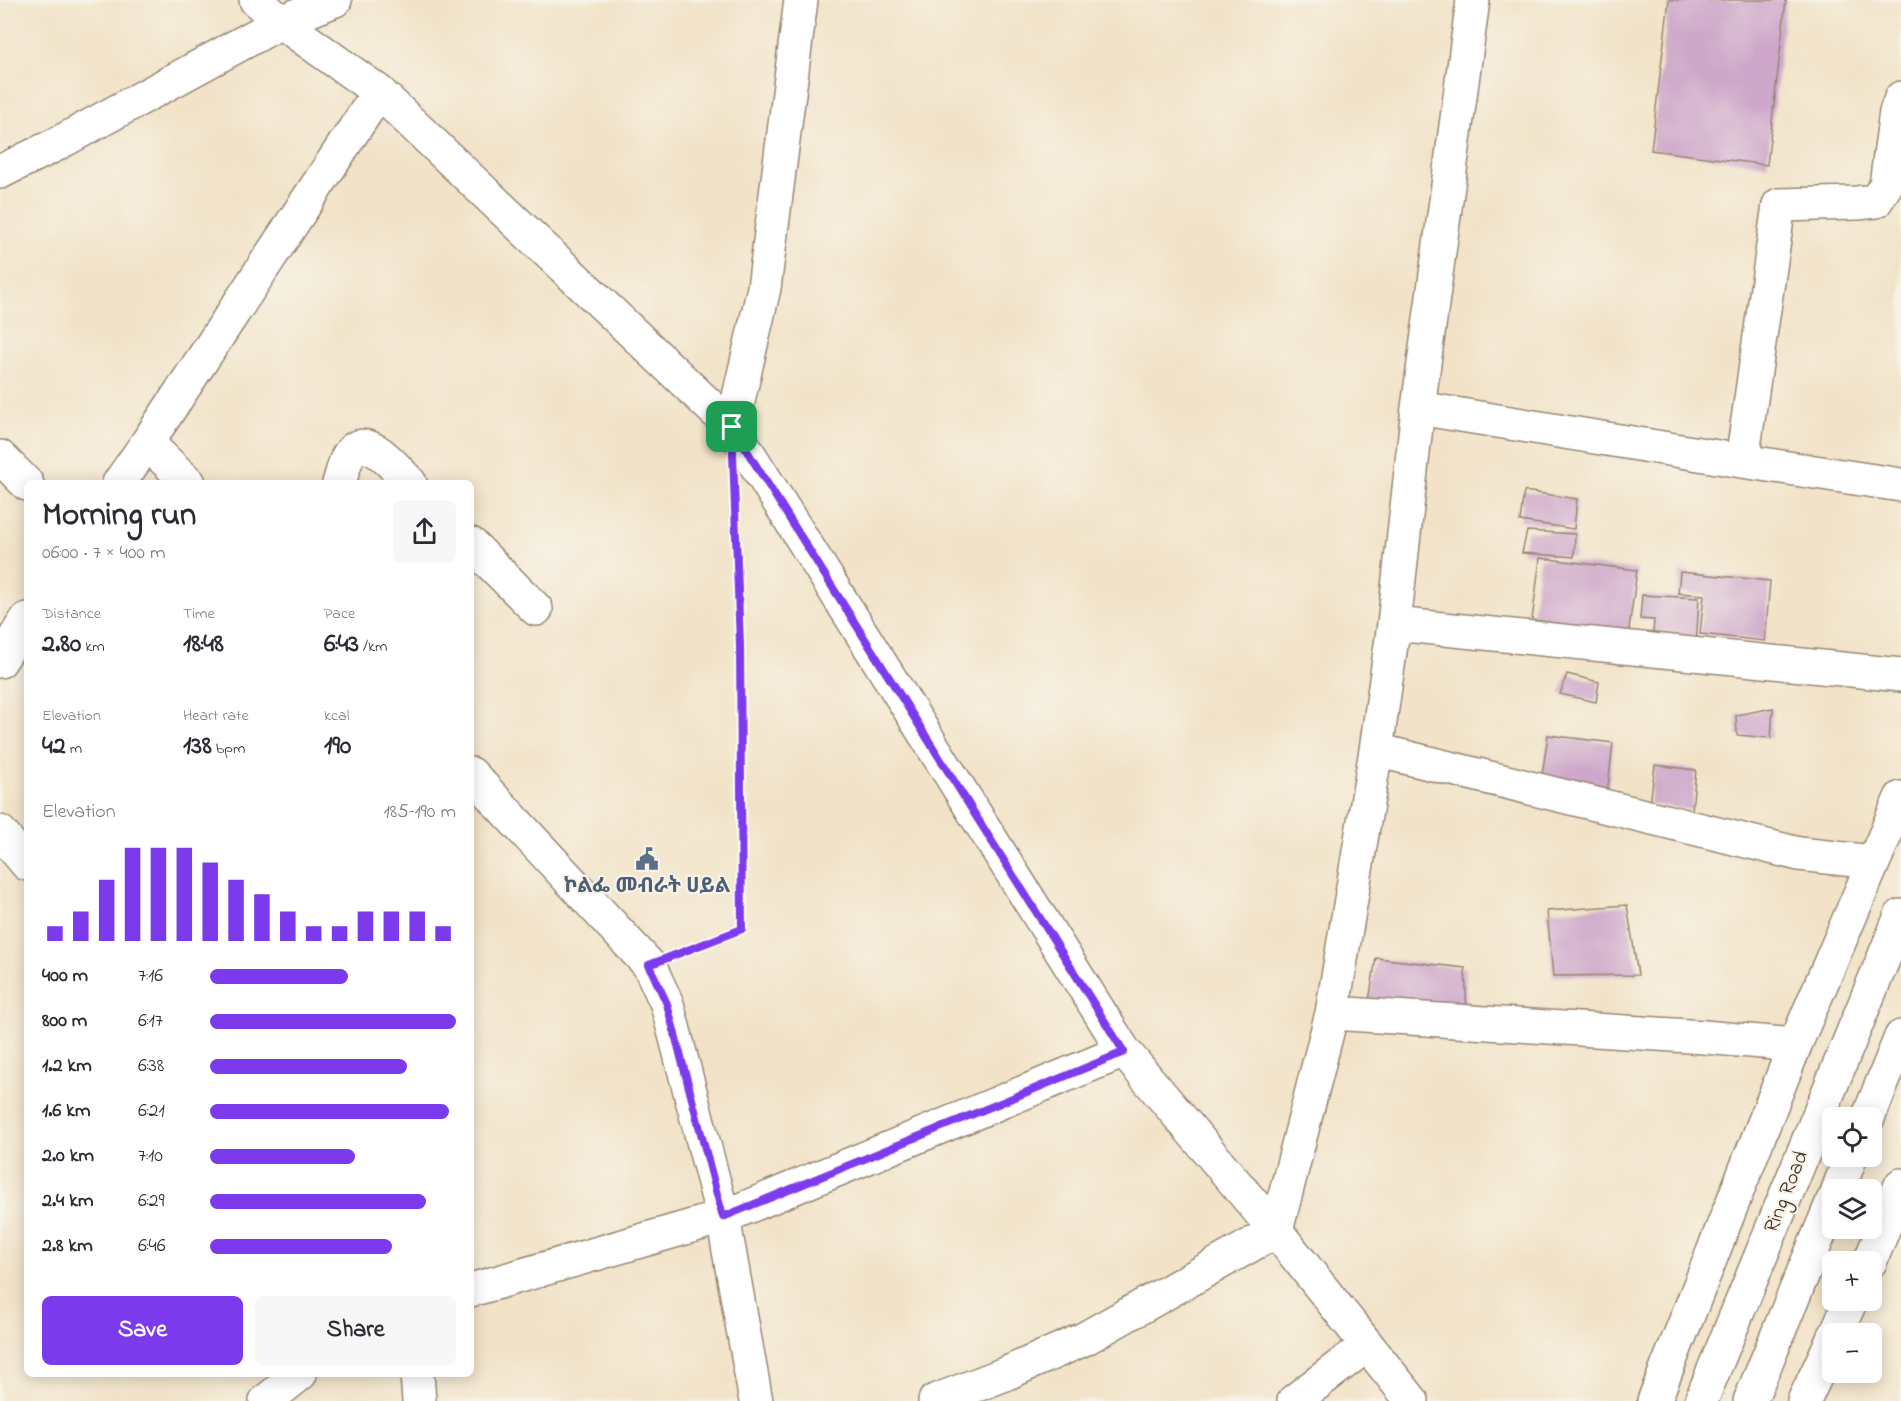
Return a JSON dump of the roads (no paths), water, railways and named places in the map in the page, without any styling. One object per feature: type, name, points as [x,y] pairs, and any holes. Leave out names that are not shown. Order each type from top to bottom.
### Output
[{"type":"main road","points":[[256,0],[281,22],[379,92],[732,427],[1124,1052],[1276,1232],[1412,1401]]},
{"type":"main road","points":[[0,172],[55,146],[281,22],[335,0]]},
{"type":"main road","points":[[732,427],[764,288],[801,0]]},
{"type":"main road","points":[[934,1401],[1006,1388],[1084,1339],[1276,1232],[1332,1013],[1376,750],[1394,624],[1467,1]]},
{"type":"main road","points":[[121,480],[379,92]]},
{"type":"main road","points":[[1742,461],[1779,205],[1876,201],[1886,185],[1896,112],[1901,98]]},
{"type":"main road","points":[[1418,408],[1901,485]]},
{"type":"main road","points":[[147,443],[186,480]]},
{"type":"main road","points":[[340,480],[348,455],[358,448],[368,446],[377,450],[407,480]]},
{"type":"main road","points":[[0,457],[24,481]]},
{"type":"main road","points":[[474,547],[536,609]]},
{"type":"main road","points":[[0,661],[24,624]]},
{"type":"main road","points":[[1394,624],[1901,675]]},
{"type":"main road","points":[[1376,750],[1799,854],[1873,862]]},
{"type":"main road","points":[[474,777],[649,965],[667,1004],[723,1217],[756,1401]]},
{"type":"main road","points":[[1654,1401],[1795,1045],[1901,798]]},
{"type":"main road","points":[[0,832],[24,860]]},
{"type":"main road","name":"Ring Road","points":[[1701,1401],[1901,916]]},
{"type":"main road","points":[[1332,1013],[1795,1045]]},
{"type":"main road","points":[[1872,1107],[1901,1037]]},
{"type":"main road","points":[[474,1289],[723,1217],[1124,1052]]},
{"type":"main road","points":[[1883,1249],[1901,1185]]},
{"type":"main road","points":[[1750,1401],[1822,1228]]},
{"type":"main road","points":[[1294,1401],[1367,1345]]},
{"type":"main road","points":[[1804,1401],[1822,1363]]},
{"type":"main road","points":[[266,1401],[296,1377]]},
{"type":"main road","points":[[417,1377],[419,1401]]},
{"type":"place","name":"ኮልፌ መብራት ሀይል","points":[[647,859]]}]
